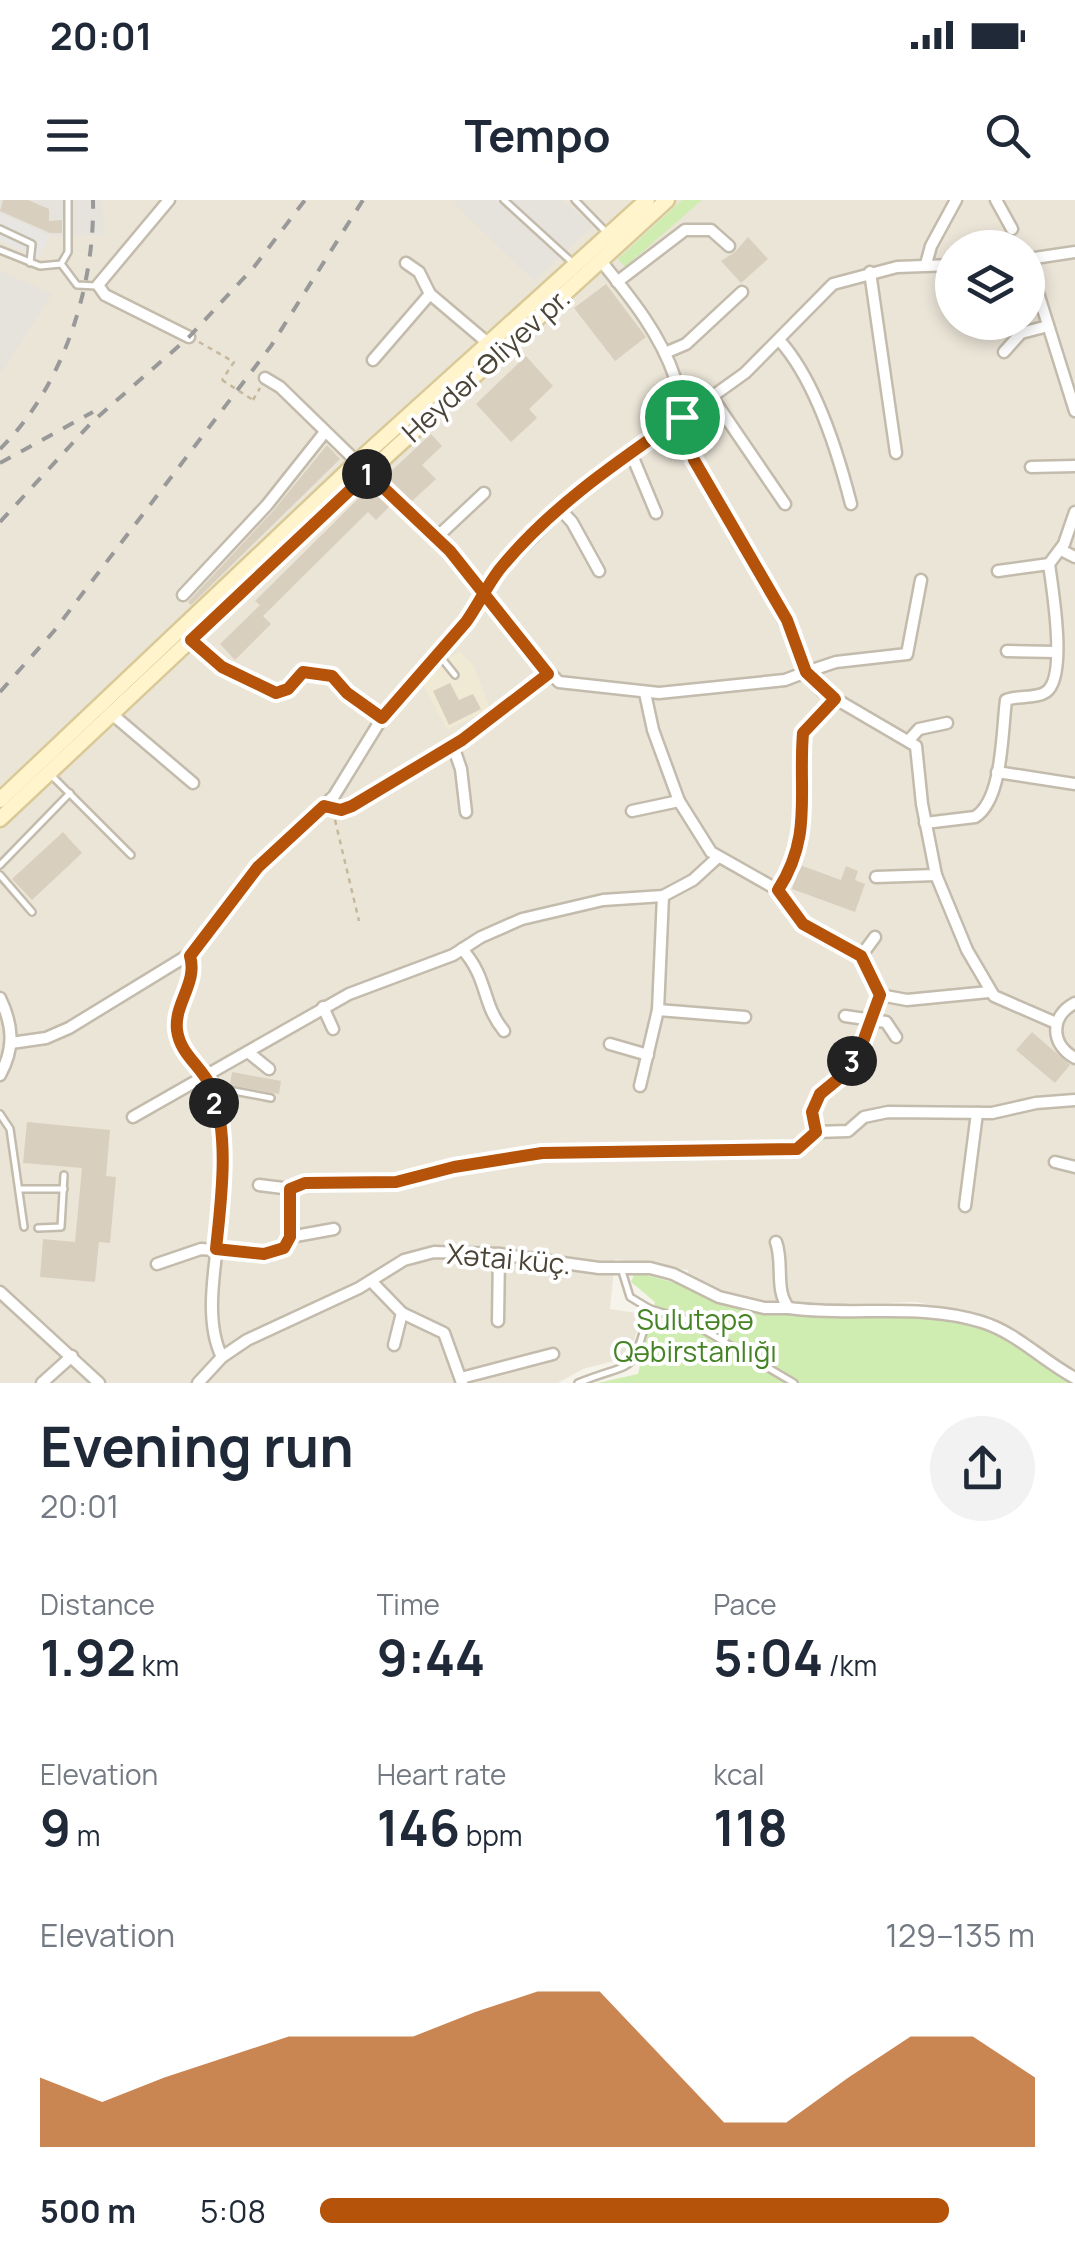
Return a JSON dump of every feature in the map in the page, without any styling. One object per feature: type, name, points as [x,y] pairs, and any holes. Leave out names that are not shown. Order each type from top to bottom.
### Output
[{"type":"main road","name":"Heydər Əliyev pr.","points":[[0,819],[191,640],[488,344],[575,265],[596,256],[608,234],[647,200]]},
{"type":"main road","name":"Heydər Əliyev pr.","points":[[0,800],[596,256],[667,200]]},
{"type":"street","points":[[169,200],[98,285],[106,295],[189,337]]},
{"type":"street","points":[[926,264],[931,246],[956,200]]},
{"type":"street","points":[[996,200],[1012,229]]},
{"type":"street","points":[[617,282],[685,230],[711,230],[728,246]]},
{"type":"street","points":[[1045,257],[1075,252]]},
{"type":"street","points":[[596,256],[665,353],[679,390],[694,460],[787,620],[806,672],[835,699],[910,739],[918,752],[924,822],[936,874],[957,930],[989,992],[1056,1023]]},
{"type":"street","points":[[406,263],[419,272],[430,294],[488,344]]},
{"type":"street","points":[[12,1043],[46,1038],[69,1028],[190,956],[258,867],[329,808],[382,718],[466,622],[511,556],[560,509],[712,397],[780,341],[833,284],[870,272],[935,265]]},
{"type":"street","points":[[870,272],[896,453]]},
{"type":"street","points":[[665,353],[686,344],[742,292]]},
{"type":"street","points":[[373,360],[430,294]]},
{"type":"street","points":[[1045,316],[1075,409]]},
{"type":"street","points":[[1004,352],[1022,333],[1048,326]]},
{"type":"street","points":[[780,341],[796,360],[830,438],[852,504]]},
{"type":"street","points":[[265,378],[280,387],[436,537],[485,592],[548,674],[568,685],[644,693],[785,680],[836,662],[906,654],[921,580]]},
{"type":"street","points":[[712,397],[784,504]]},
{"type":"street","points":[[183,595],[267,505],[326,432]]},
{"type":"street","points":[[631,453],[656,513]]},
{"type":"street","points":[[1030,468],[1075,466]]},
{"type":"street","points":[[436,537],[484,493]]},
{"type":"street","points":[[560,509],[572,522],[599,571]]},
{"type":"street","points":[[998,571],[1048,564],[1061,550],[1075,512]]},
{"type":"street","points":[[1061,550],[1075,557]]},
{"type":"street","points":[[924,822],[982,813],[997,772],[1006,700],[1048,691],[1056,652],[1054,594],[1048,564]]},
{"type":"street","points":[[191,640],[222,667],[276,693],[288,689],[303,672],[324,674]]},
{"type":"street","points":[[1008,651],[1056,652]]},
{"type":"street","points":[[329,808],[352,806],[453,746],[548,674]]},
{"type":"street","points":[[644,693],[653,730],[680,801],[717,858],[778,890],[803,924],[861,956],[880,995],[872,1020],[843,1075]]},
{"type":"street","points":[[352,697],[382,718]]},
{"type":"street","points":[[778,890],[792,868],[802,834],[803,733],[835,699]]},
{"type":"street","points":[[113,715],[193,783]]},
{"type":"street","points":[[910,739],[919,729],[947,723]]},
{"type":"street","points":[[453,746],[462,769],[466,812]]},
{"type":"street","points":[[997,772],[1075,784]]},
{"type":"street","points":[[632,810],[680,801]]},
{"type":"street","points":[[133,1118],[324,1007],[462,949],[499,928],[603,900],[662,896],[694,880],[717,858]]},
{"type":"street","points":[[876,877],[936,874]]},
{"type":"street","points":[[640,1086],[658,1010],[662,896]]},
{"type":"street","points":[[861,956],[875,937]]},
{"type":"street","points":[[462,949],[482,973],[490,1012],[504,1031]]},
{"type":"street","points":[[190,956],[192,974],[178,1013],[178,1034],[187,1056],[213,1092],[223,1190],[216,1249],[214,1330],[222,1357]]},
{"type":"street","points":[[880,995],[906,1000],[989,992]]},
{"type":"street","points":[[0,998],[9,1018],[12,1043],[0,1075]]},
{"type":"street","points":[[1075,1002],[1056,1023],[1059,1045],[1075,1058]]},
{"type":"street","points":[[324,1007],[334,1030]]},
{"type":"street","points":[[658,1010],[745,1017]]},
{"type":"street","points":[[845,1016],[886,1022],[896,1038]]},
{"type":"street","points":[[610,1044],[648,1055]]},
{"type":"street","points":[[248,1052],[269,1069]]},
{"type":"street","points":[[259,1186],[290,1189],[305,1183],[396,1182],[454,1167],[542,1153],[797,1149],[816,1132],[848,1132],[864,1117],[888,1112],[977,1113],[1075,1100]]},
{"type":"street","points":[[965,1206],[977,1113]]},
{"type":"street","points":[[1055,1162],[1075,1168]]},
{"type":"street","points":[[157,1264],[183,1252],[274,1252],[284,1248],[290,1237],[290,1189]]},
{"type":"street","points":[[290,1237],[334,1229]]},
{"type":"street","points":[[776,1242],[782,1263],[781,1293],[790,1308]]},
{"type":"street","name":"Xətai küç.","points":[[198,1383],[222,1357],[247,1340],[371,1281],[404,1260],[434,1252],[650,1268],[673,1274],[719,1297],[764,1308],[902,1309],[985,1322],[1075,1378]]},
{"type":"street","points":[[498,1321],[499,1254]]},
{"type":"street","points":[[371,1281],[402,1313],[444,1333],[461,1381],[553,1354]]},
{"type":"street","points":[[2,1296],[99,1383]]},
{"type":"street","points":[[394,1344],[402,1313]]},
{"type":"street","points":[[42,1383],[72,1356]]},
{"type":"lane","points":[[62,264],[70,235],[68,200]]},
{"type":"lane","points":[[504,200],[575,265]]},
{"type":"lane","points":[[576,200],[608,234]]},
{"type":"lane","points":[[0,228],[32,244],[30,263]]},
{"type":"lane","points":[[0,250],[30,263],[48,267],[62,264]]},
{"type":"lane","points":[[62,264],[77,285],[98,285]]},
{"type":"lane","points":[[438,652],[455,676]]},
{"type":"lane","points":[[50,774],[131,855]]},
{"type":"lane","points":[[0,866],[70,793]]},
{"type":"lane","points":[[0,874],[32,912]]},
{"type":"lane","points":[[213,1092],[234,1091],[271,1098]]},
{"type":"lane","points":[[0,1114],[10,1129],[24,1228]]},
{"type":"lane","points":[[38,1228],[61,1228],[64,1175]]},
{"type":"lane","points":[[19,1189],[64,1189]]},
{"type":"lane","points":[[621,1268],[630,1297],[650,1309],[687,1320],[794,1383]]},
{"type":"lane","points":[[578,1383],[633,1364],[650,1309]]},
{"type":"path","points":[[189,337],[234,362],[222,380],[253,400],[265,378]]},
{"type":"path","points":[[324,674],[332,676],[352,697]]},
{"type":"path","points":[[329,808],[359,920]]},
{"type":"path","points":[[816,1132],[812,1112],[820,1094],[843,1075]]},
{"type":"shaded area","points":[[0,200],[1075,200],[1075,1370],[990,1316],[916,1302],[772,1306],[688,1283],[688,1270],[615,1259],[610,1309],[642,1314],[629,1357],[583,1369],[558,1383],[0,1383]]},
{"type":"shaded area","points":[[0,200],[102,200],[105,235],[50,236],[0,213]]},
{"type":"shaded area","points":[[562,200],[593,226],[534,281],[454,203]]},
{"type":"shaded area","points":[[0,213],[50,236],[39,258],[0,240]]},
{"type":"shaded area","points":[[0,271],[52,294],[0,374]]},
{"type":"shaded area","points":[[459,651],[474,666],[490,709],[447,730],[421,681]]},
{"type":"green space","points":[[682,200],[702,200],[625,267],[618,259]]},
{"type":"green space","name":"Sulutəpə Qəbirstanlığı","points":[[635,1272],[775,1310],[911,1315],[993,1330],[1075,1383],[597,1383],[638,1374],[655,1302],[631,1282]]},
{"type":"building","points":[[3,200],[28,200],[49,209],[49,221],[62,220],[62,233],[50,233],[0,211]]},
{"type":"building","points":[[748,237],[768,259],[741,283],[721,261]]},
{"type":"building","points":[[606,284],[646,337],[615,361],[574,308]]},
{"type":"building","points":[[526,356],[553,386],[529,409],[537,418],[511,442],[476,404]]},
{"type":"building","points":[[431,434],[442,446],[422,465],[436,479],[411,502],[385,477]]},
{"type":"building","points":[[327,445],[340,459],[191,605],[188,602],[273,511]]},
{"type":"building","points":[[370,487],[390,506],[376,520],[368,512],[263,616],[271,624],[235,660],[220,644],[260,605],[255,601]]},
{"type":"building","points":[[450,683],[459,700],[473,694],[481,709],[449,725],[433,691]]},
{"type":"building","points":[[63,832],[82,853],[32,900],[12,879]]},
{"type":"building","points":[[800,865],[841,880],[846,866],[858,871],[855,880],[865,884],[855,912],[792,889]]},
{"type":"building","points":[[1032,1032],[1070,1065],[1055,1083],[1016,1050]]},
{"type":"building","points":[[232,1072],[281,1081],[279,1094],[230,1085]]},
{"type":"building","points":[[27,1122],[110,1130],[106,1176],[116,1177],[110,1243],[99,1242],[95,1282],[40,1277],[43,1239],[75,1242],[82,1168],[23,1163]]},
{"type":"railway","points":[[0,449],[41,396],[71,334],[88,267],[93,200]]},
{"type":"railway","points":[[0,522],[92,422],[189,337],[254,267],[305,200]]},
{"type":"railway","points":[[0,692],[54,631],[271,346],[363,200]]},
{"type":"railway","points":[[0,463],[93,412]]},
{"type":"route","points":[[682,417],[576,494],[511,556],[497,573],[485,592],[476,606],[466,622],[382,718],[347,693],[332,676],[303,672],[288,689],[276,693],[222,667],[191,640],[368,473],[450,551],[485,592],[548,674],[462,740],[352,806],[341,810],[324,806],[258,867],[190,956],[192,974],[177,1024],[187,1056],[213,1092],[223,1178],[216,1249],[264,1254],[284,1248],[290,1237],[290,1189],[305,1183],[396,1182],[526,1154],[797,1149],[816,1132],[812,1112],[820,1094],[843,1075],[860,1050],[880,995],[861,956],[844,943],[803,924],[778,890],[792,868],[802,834],[803,733],[835,699],[822,691],[806,672],[780,606],[694,460],[682,417]]}]
